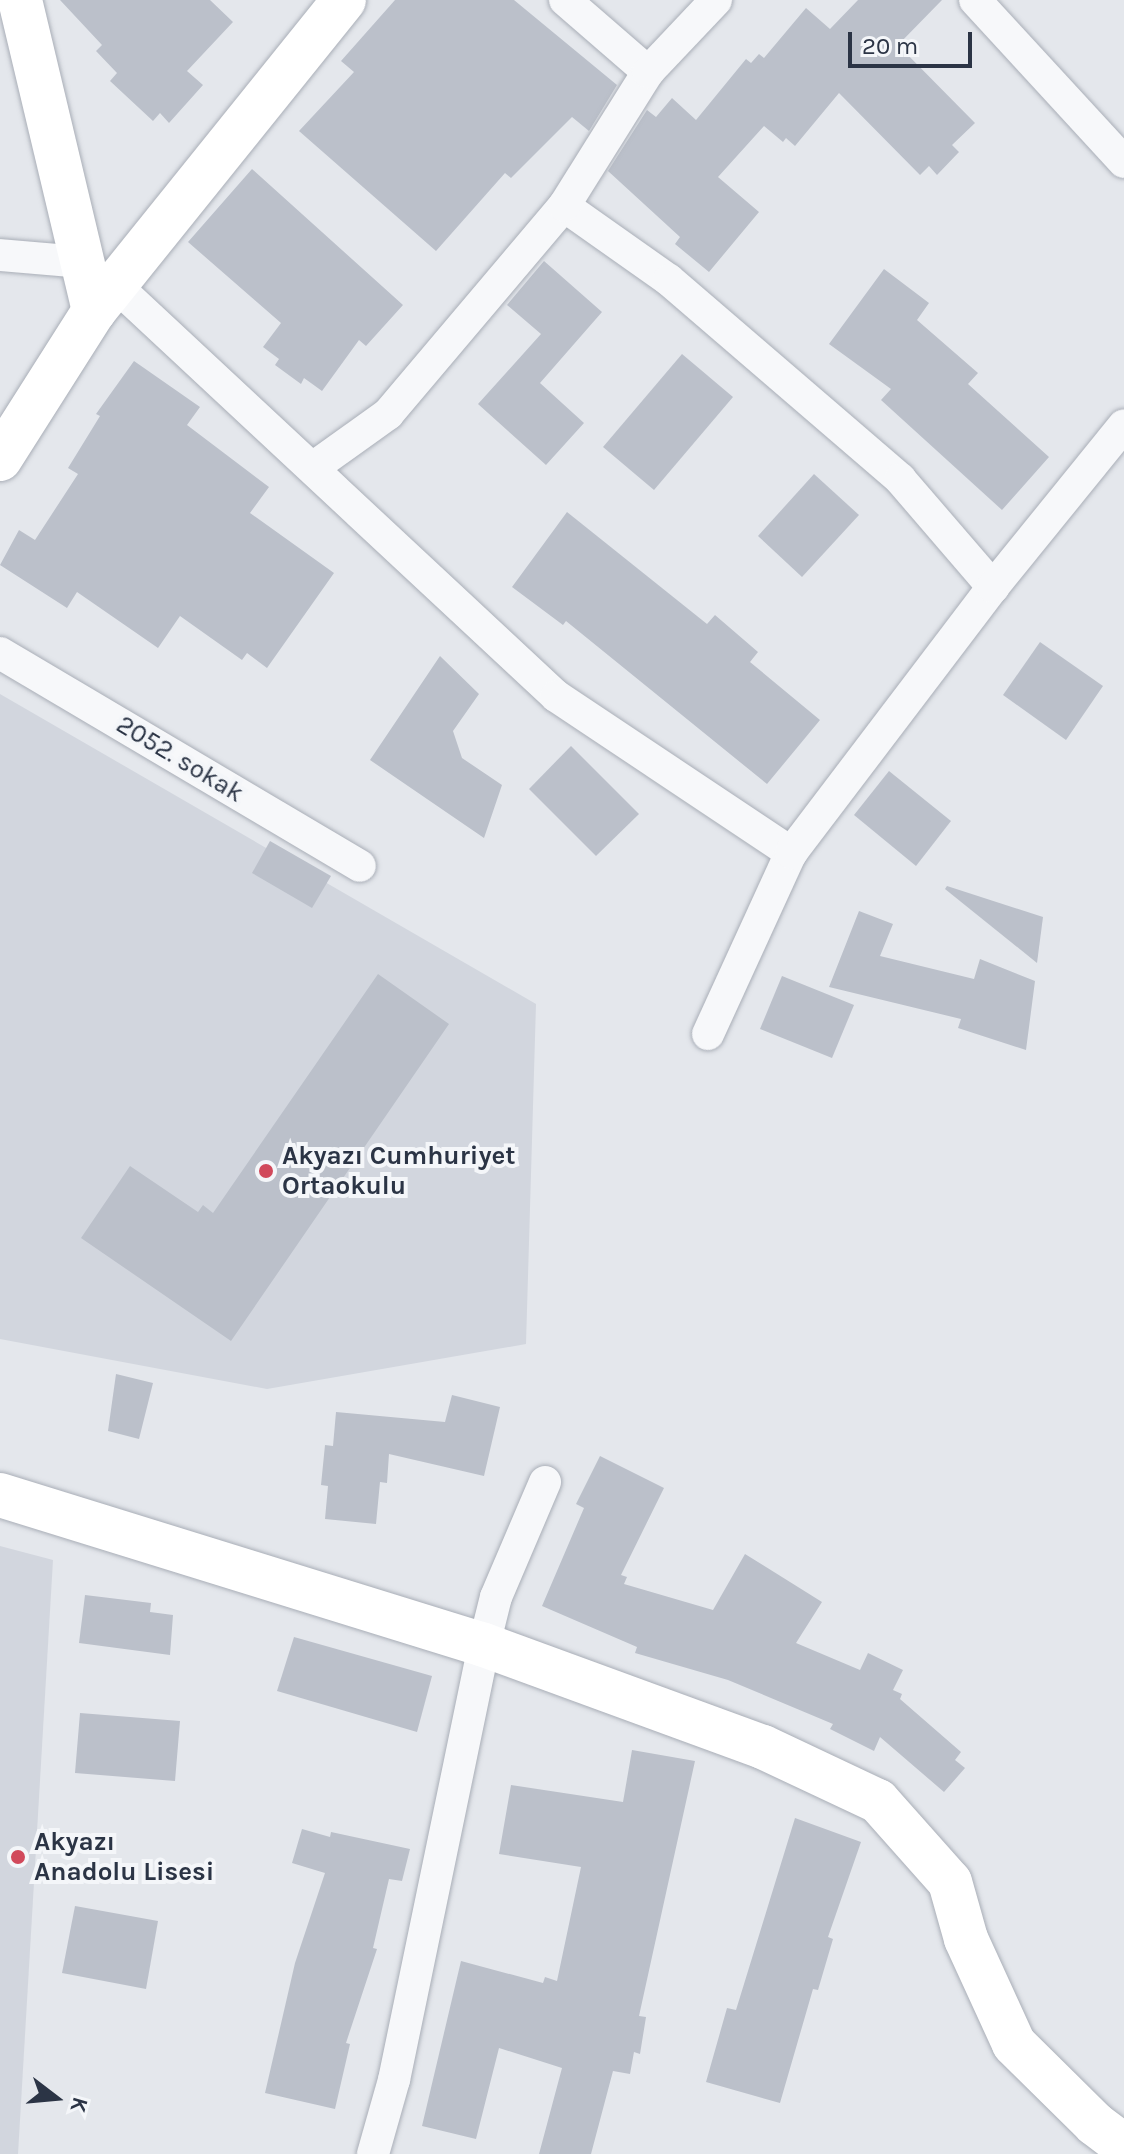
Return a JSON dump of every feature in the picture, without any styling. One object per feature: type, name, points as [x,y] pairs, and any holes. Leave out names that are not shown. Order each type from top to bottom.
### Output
[{"type":"street","points":[[20,0],[97,286]]},
{"type":"street","points":[[0,459],[97,286],[344,0]]},
{"type":"street","points":[[565,0],[648,72]]},
{"type":"street","points":[[314,467],[388,414],[564,206],[648,72],[716,0]]},
{"type":"street","points":[[975,0],[1124,162]]},
{"type":"street","points":[[564,206],[669,280],[900,479],[993,587]]},
{"type":"street","points":[[0,255],[97,286],[314,467],[556,696],[791,853]]},
{"type":"street","points":[[708,1034],[791,853],[993,587],[1124,425]]},
{"type":"street","name":"2052. sokak","points":[[0,653],[360,866]]},
{"type":"street","points":[[373,2154],[394,2080],[496,1597],[545,1482]]},
{"type":"street","points":[[0,1495],[484,1645],[763,1747],[878,1801],[950,1882],[966,1939],[1014,2044],[1095,2124],[1124,2146]]},
{"type":"shaded area","name":"Akyazı Cumhuriyet Ortaokulu","points":[[0,694],[536,1004],[526,1344],[267,1389],[0,1339]]},
{"type":"shaded area","name":"Akyazı Anadolu Lisesi","points":[[0,1546],[53,1560],[18,2154],[0,2154]]},
{"type":"building","points":[[60,0],[210,0],[233,22],[187,71],[203,85],[169,123],[160,113],[153,121],[110,81],[117,73],[96,51],[102,45]]},
{"type":"building","points":[[395,0],[514,0],[617,85],[589,131],[572,117],[511,178],[505,173],[436,251],[299,131],[354,72],[341,61]]},
{"type":"building","points":[[858,0],[942,0],[898,45],[975,123],[952,145],[959,152],[937,175],[929,166],[920,175],[839,93],[795,146],[786,138],[783,142],[764,126],[718,177],[759,212],[709,272],[675,244],[680,237],[608,171],[647,110],[656,117],[672,98],[696,120],[746,59],[751,63],[759,54],[764,58],[806,8],[830,29]]},
{"type":"building","points":[[252,169],[403,305],[366,346],[359,340],[322,391],[304,378],[301,384],[275,365],[279,359],[263,347],[281,323],[188,242]]},
{"type":"building","points":[[544,261],[602,312],[540,383],[584,423],[546,465],[478,404],[541,334],[507,305]]},
{"type":"building","points":[[884,269],[929,303],[917,320],[978,373],[968,384],[1049,457],[1002,510],[881,400],[891,389],[829,344]]},
{"type":"building","points":[[682,354],[733,397],[654,490],[603,447]]},
{"type":"building","points":[[134,361],[200,407],[187,425],[269,487],[250,513],[334,573],[267,668],[247,653],[242,660],[180,616],[158,648],[77,592],[67,608],[0,565],[19,530],[35,540],[78,474],[68,468],[100,416],[96,414]]},
{"type":"building","points":[[814,474],[859,515],[802,577],[758,536]]},
{"type":"building","points":[[567,512],[707,624],[715,615],[758,652],[750,662],[820,720],[767,784],[566,621],[563,625],[512,587]]},
{"type":"building","points":[[1040,642],[1103,686],[1066,740],[1003,695]]},
{"type":"building","points":[[440,656],[479,694],[453,731],[462,758],[502,785],[484,838],[370,760]]},
{"type":"building","points":[[571,746],[639,814],[596,856],[529,789]]},
{"type":"building","points":[[889,771],[951,821],[916,866],[854,815]]},
{"type":"building","points":[[270,841],[331,876],[312,908],[252,873]]},
{"type":"building","points":[[947,886],[1043,917],[1037,963],[945,889]]},
{"type":"building","points":[[859,911],[893,924],[880,956],[974,979],[980,959],[1035,981],[1026,1050],[958,1028],[961,1019],[829,987]]},
{"type":"building","points":[[378,974],[449,1024],[231,1341],[81,1238],[130,1166],[198,1212],[203,1205],[213,1213]]},
{"type":"building","points":[[782,976],[854,1005],[832,1058],[760,1029]]},
{"type":"building","points":[[116,1374],[153,1383],[139,1439],[108,1431]]},
{"type":"building","points":[[452,1395],[500,1407],[484,1476],[389,1454],[387,1483],[380,1482],[376,1524],[325,1519],[328,1486],[321,1485],[325,1445],[333,1446],[336,1412],[445,1422]]},
{"type":"building","points":[[600,1456],[664,1488],[621,1575],[627,1577],[624,1584],[713,1610],[745,1554],[822,1602],[796,1643],[860,1670],[868,1653],[903,1670],[893,1690],[902,1694],[900,1699],[961,1752],[955,1760],[965,1768],[944,1792],[880,1737],[874,1751],[830,1729],[833,1724],[728,1680],[635,1653],[637,1647],[542,1606],[584,1508],[576,1504]]},
{"type":"building","points":[[85,1595],[151,1603],[150,1612],[173,1615],[170,1655],[79,1643]]},
{"type":"building","points":[[294,1637],[432,1676],[417,1732],[277,1691]]},
{"type":"building","points":[[80,1713],[180,1721],[175,1781],[75,1773]]},
{"type":"building","points":[[632,1750],[695,1761],[639,2016],[646,2017],[640,2054],[634,2052],[630,2074],[613,2071],[591,2154],[539,2154],[562,2068],[499,2048],[476,2139],[422,2126],[461,1961],[543,1983],[545,1977],[557,1981],[581,1867],[499,1854],[511,1785],[623,1802]]},
{"type":"building","points":[[795,1818],[861,1842],[828,1937],[833,1939],[818,1990],[813,1989],[780,2103],[706,2082],[727,2008],[736,2010]]},
{"type":"building","points":[[302,1829],[330,1837],[331,1832],[410,1849],[402,1881],[389,1879],[373,1948],[377,1949],[346,2043],[350,2044],[335,2109],[265,2093],[295,1963],[325,1873],[292,1863]]},
{"type":"building","points":[[75,1906],[158,1921],[146,1989],[62,1973]]},
{"type":"place","name":"Akyazı Cumhuriyet Ortaokulu","points":[[266,1171]]},
{"type":"place","name":"Akyazı Anadolu Lisesi","points":[[18,1857]]}]
